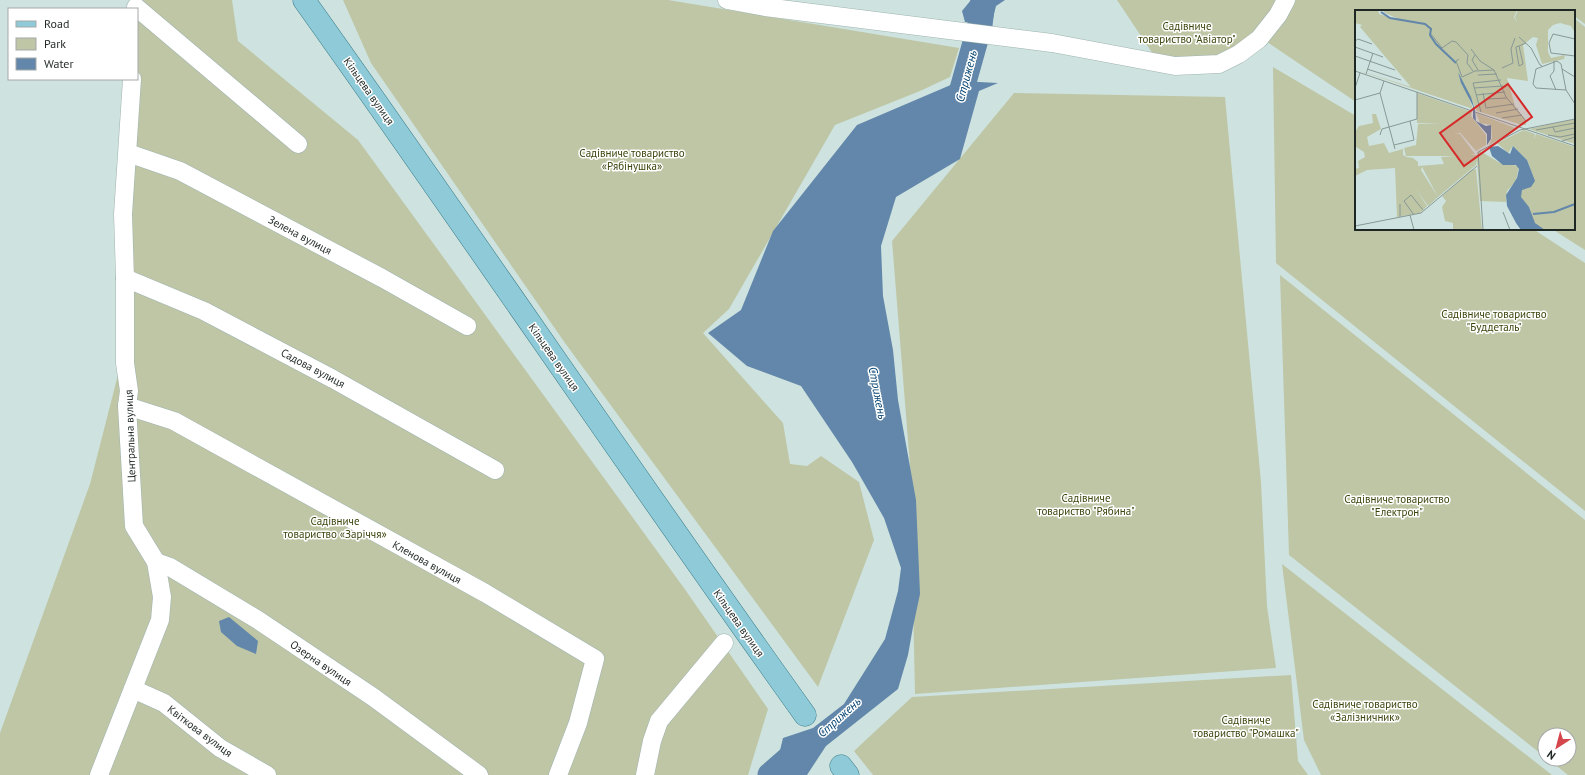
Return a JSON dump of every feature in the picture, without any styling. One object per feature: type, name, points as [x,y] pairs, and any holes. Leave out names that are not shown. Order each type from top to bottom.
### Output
[{"type":"main road","name":"Кільцева вулиця","points":[[304,0],[414,155],[804,715]]},
{"type":"street","points":[[727,0],[765,7],[1052,43],[1175,66],[1219,64],[1239,54],[1259,39],[1278,14],[1286,0]]},
{"type":"street","points":[[138,10],[298,144]]},
{"type":"street","name":"Центральна вулиця","points":[[99,775],[160,620],[162,597],[156,562],[134,526],[127,406],[129,391],[125,363],[123,214],[132,80]]},
{"type":"street","name":"Зелена вулиця","points":[[128,153],[180,171],[382,278],[467,326]]},
{"type":"street","name":"Садова вулиця","points":[[125,278],[204,310],[334,379],[495,470]]},
{"type":"street","name":"Кленова вулиця","points":[[127,406],[174,421],[485,593],[595,659],[578,723],[558,775]]},
{"type":"street","name":"Озерна вулиця","points":[[156,562],[170,567],[258,620],[373,698],[479,775]]},
{"type":"street","points":[[645,775],[652,741],[659,721],[724,643]]},
{"type":"street","name":"Квіткова вулиця","points":[[133,689],[164,703],[220,748],[266,775]]},
{"type":"green space","name":"Садівниче товариство «Заріччя»","points":[[138,0],[232,0],[238,41],[358,140],[684,588],[768,709],[748,775],[0,775],[0,733],[90,484],[121,363],[138,80]]},
{"type":"green space","name":"Садівниче товариство «Рябінушка»","points":[[343,0],[668,0],[959,48],[950,77],[920,91],[835,125],[729,309],[703,333],[783,423],[790,464],[807,466],[821,456],[859,482],[874,540],[818,687],[565,343],[371,63]]},
{"type":"green space","name":"Садівниче товариство \"Авіатор\"","points":[[1117,0],[1286,0],[1239,54],[1159,63]]},
{"type":"green space","points":[[1296,0],[1585,0],[1585,24],[1575,17],[1575,10],[1355,10],[1355,101],[1267,42]]},
{"type":"green space","points":[[1575,19],[1585,27],[1585,250],[1554,230],[1575,230]]},
{"type":"green space","name":"Садівниче товариство \"Буддеталь\"","points":[[1273,67],[1355,115],[1355,230],[1535,230],[1585,263],[1585,511],[1276,263]]},
{"type":"green space","name":"Садівниче товариство \"Рябина\"","points":[[1014,93],[1225,97],[1261,482],[1267,606],[1276,668],[915,694],[910,465],[892,241]]},
{"type":"green space","name":"Садівниче товариство \"Електрон\"","points":[[1280,275],[1585,520],[1585,775],[1568,775],[1558,767],[1577,767],[1577,727],[1537,727],[1537,751],[1289,555]]},
{"type":"green space","name":"Садівниче товариство «Залізничник»","points":[[1282,564],[1537,763],[1537,767],[1542,767],[1552,775],[1321,775],[1304,740]]},
{"type":"green space","name":"Садівниче товариство \"Ромашка\"","points":[[1291,675],[1298,761],[1308,775],[873,775],[854,751],[912,697]]},
{"type":"water","points":[[971,0],[1005,0],[996,6],[991,26],[965,22],[962,11]]},
{"type":"water","points":[[960,81],[998,83],[979,91],[960,159],[896,197],[881,246],[883,296],[893,350],[898,400],[916,500],[920,594],[908,655],[898,689],[826,746],[807,775],[774,775],[783,738],[813,728],[844,704],[885,639],[898,591],[901,568],[884,518],[852,462],[801,386],[747,366],[708,333],[741,310],[773,231],[857,125]]},
{"type":"water","points":[[229,617],[258,641],[256,654],[237,646],[221,632],[219,621]]},
{"type":"waterway","name":"Стрижень","points":[[955,114],[980,25],[983,0]]},
{"type":"waterway","name":"Стрижень","points":[[770,775],[801,748]]}]
